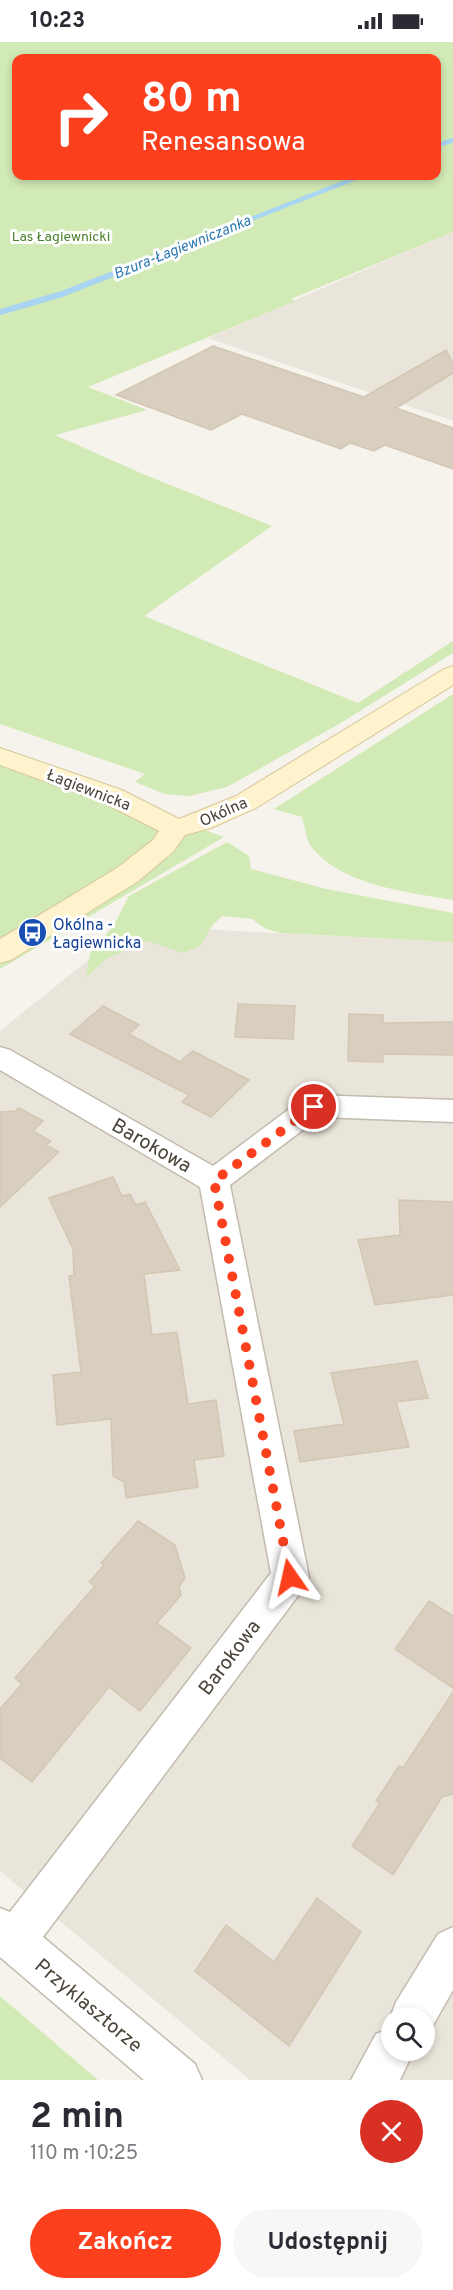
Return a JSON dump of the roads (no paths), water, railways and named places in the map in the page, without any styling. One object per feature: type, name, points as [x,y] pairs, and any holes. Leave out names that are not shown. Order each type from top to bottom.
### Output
[{"type":"street","name":"Okólna","points":[[175,830],[201,822],[246,802],[453,674]]},
{"type":"street","name":"Łagiewnicka","points":[[0,756],[120,800],[161,820],[175,830]]},
{"type":"street","points":[[0,953],[127,875],[164,846],[175,830]]},
{"type":"street","name":"Barokowa","points":[[0,1057],[214,1181],[290,1577],[7,1935]]},
{"type":"street","points":[[214,1181],[314,1107],[453,1111]]},
{"type":"street","name":"Przyklasztorze","points":[[7,1935],[179,2080]]},
{"type":"street","points":[[419,2007],[453,1949]]},
{"type":"street","points":[[374,2080],[385,2061]]},
{"type":"waterway","name":"Bzura-Łagiewniczanka","points":[[441,144],[453,140]]},
{"type":"waterway","name":"Bzura-Łagiewniczanka","points":[[246,221],[351,180]]},
{"type":"waterway","name":"Bzura-Łagiewniczanka","points":[[0,312],[62,294],[250,220]]},
{"type":"place","name":"Okólna - Łagiewnicka","points":[[32,933]]},
{"type":"park label","name":"Las Łagiewnicki","points":[[61,236]]}]
